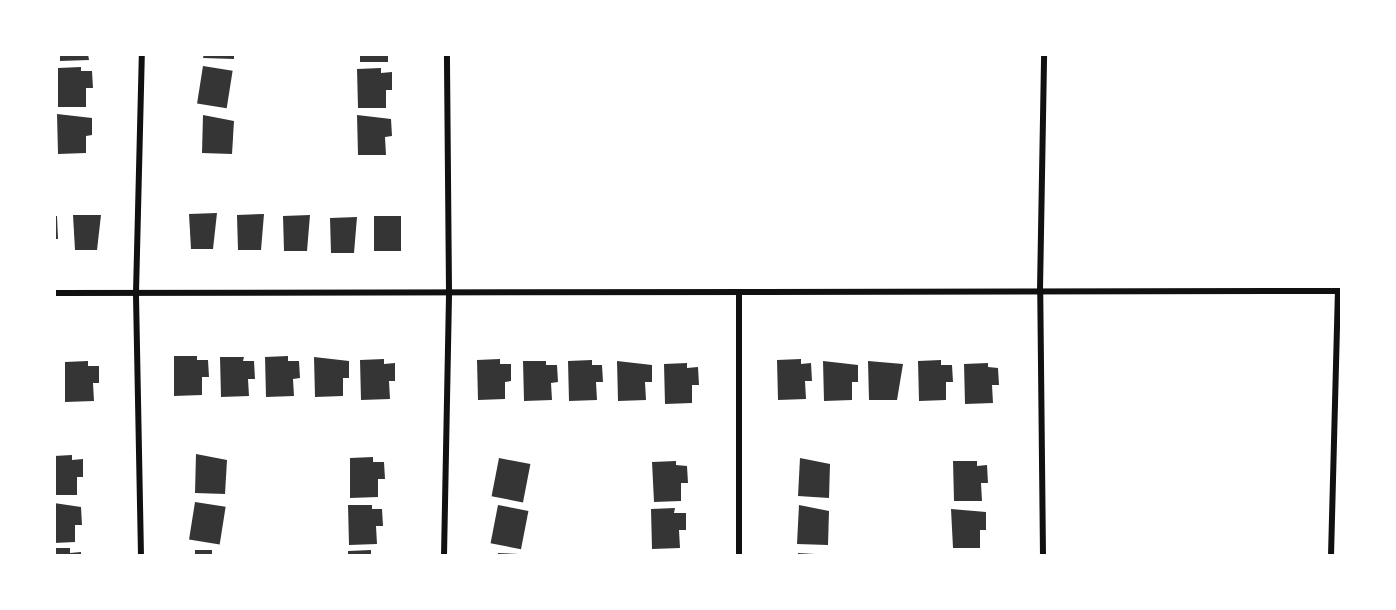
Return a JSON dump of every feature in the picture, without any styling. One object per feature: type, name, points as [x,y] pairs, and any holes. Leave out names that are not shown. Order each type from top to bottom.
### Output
[{"type":"street","points":[[141,556],[136,293],[142,54]]},
{"type":"street","points":[[444,556],[449,291],[447,54]]},
{"type":"street","points":[[1043,556],[1040,290],[1044,54]]},
{"type":"street","points":[[54,292],[449,291],[739,294],[1040,290],[1340,291],[1331,556]]},
{"type":"street","points":[[739,294],[739,556]]},
{"type":"building","points":[[60,54],[88,54],[89,60],[60,61]]},
{"type":"building","points":[[204,54],[234,54],[234,59],[203,58]]},
{"type":"building","points":[[360,54],[388,54],[388,62],[360,62]]},
{"type":"building","points":[[203,66],[233,71],[227,108],[197,104]]},
{"type":"building","points":[[81,67],[81,71],[92,71],[93,88],[86,88],[86,107],[58,107],[58,68]]},
{"type":"building","points":[[381,68],[381,73],[392,72],[392,90],[386,90],[386,108],[358,108],[357,69]]},
{"type":"building","points":[[57,114],[92,118],[92,135],[86,136],[86,153],[58,154]]},
{"type":"building","points":[[203,115],[234,121],[232,154],[202,153]]},
{"type":"building","points":[[357,115],[391,119],[392,136],[385,137],[386,155],[358,155]]},
{"type":"building","points":[[217,213],[213,249],[191,249],[189,214]]},
{"type":"building","points":[[264,214],[261,250],[238,250],[237,215]]},
{"type":"building","points":[[73,215],[101,215],[97,250],[75,250]]},
{"type":"building","points":[[310,215],[307,251],[284,251],[283,216]]},
{"type":"building","points":[[54,216],[57,216],[58,239],[54,239]]},
{"type":"building","points":[[374,216],[401,216],[401,251],[374,251]]},
{"type":"building","points":[[357,217],[354,253],[331,253],[330,218]]},
{"type":"building","points":[[174,356],[197,356],[197,360],[208,360],[209,377],[202,377],[202,395],[174,396]]},
{"type":"building","points":[[288,356],[288,361],[299,361],[300,378],[293,379],[294,396],[266,397],[265,357]]},
{"type":"building","points":[[220,357],[244,357],[243,361],[254,361],[255,379],[248,379],[249,396],[221,397]]},
{"type":"building","points":[[314,357],[349,361],[349,378],[343,378],[343,396],[315,397]]},
{"type":"building","points":[[384,359],[384,364],[395,363],[395,381],[389,381],[390,399],[361,400],[360,360]]},
{"type":"building","points":[[500,359],[500,364],[511,364],[511,381],[505,382],[505,399],[478,400],[477,360]]},
{"type":"building","points":[[801,359],[801,364],[811,363],[812,381],[805,381],[806,399],[778,400],[777,360]]},
{"type":"building","points":[[592,360],[592,365],[602,365],[603,382],[596,382],[597,400],[569,401],[568,361]]},
{"type":"building","points":[[941,360],[941,365],[952,365],[953,382],[946,382],[946,400],[919,401],[918,361]]},
{"type":"building","points":[[88,361],[88,366],[99,366],[99,383],[93,383],[94,401],[65,402],[65,362]]},
{"type":"building","points":[[523,361],[546,361],[546,365],[557,365],[558,382],[551,383],[552,400],[524,401]]},
{"type":"building","points":[[617,361],[652,365],[652,382],[645,382],[646,400],[618,401]]},
{"type":"building","points":[[823,361],[858,365],[858,382],[852,382],[852,400],[824,401]]},
{"type":"building","points":[[868,361],[903,364],[897,400],[869,400]]},
{"type":"building","points":[[687,363],[687,368],[698,367],[699,385],[692,385],[692,403],[665,404],[664,364]]},
{"type":"building","points":[[988,363],[988,367],[998,368],[999,385],[992,385],[993,403],[965,404],[964,364]]},
{"type":"building","points":[[196,454],[227,460],[225,494],[195,493]]},
{"type":"building","points":[[72,455],[72,460],[83,459],[83,477],[77,477],[77,495],[54,495],[54,456]]},
{"type":"building","points":[[373,457],[373,462],[384,462],[385,479],[378,479],[378,497],[350,498],[350,458]]},
{"type":"building","points":[[499,458],[530,464],[523,502],[492,496]]},
{"type":"building","points":[[800,458],[830,464],[829,498],[798,496]]},
{"type":"building","points":[[676,461],[676,465],[687,466],[688,483],[681,483],[681,501],[654,502],[652,462]]},
{"type":"building","points":[[953,461],[977,461],[977,466],[987,465],[988,483],[981,483],[982,501],[954,501]]},
{"type":"building","points":[[195,502],[226,507],[220,544],[189,540]]},
{"type":"building","points":[[54,503],[81,507],[82,525],[75,525],[75,542],[54,543]]},
{"type":"building","points":[[348,505],[372,505],[372,509],[382,509],[383,526],[376,526],[377,544],[349,545]]},
{"type":"building","points":[[498,505],[528,511],[521,549],[491,543]]},
{"type":"building","points":[[799,505],[829,511],[828,545],[797,544]]},
{"type":"building","points":[[675,508],[674,513],[686,513],[686,530],[679,530],[680,548],[652,549],[651,509]]},
{"type":"building","points":[[951,509],[986,512],[986,530],[980,530],[980,548],[953,548]]},
{"type":"building","points":[[54,548],[70,548],[70,553],[81,552],[81,556],[54,556]]},
{"type":"building","points":[[195,550],[212,550],[212,556],[195,556]]},
{"type":"building","points":[[371,550],[371,556],[348,556],[348,551]]},
{"type":"building","points":[[498,553],[519,554],[518,556],[498,556]]},
{"type":"building","points":[[798,553],[815,554],[815,556],[798,556]]}]
